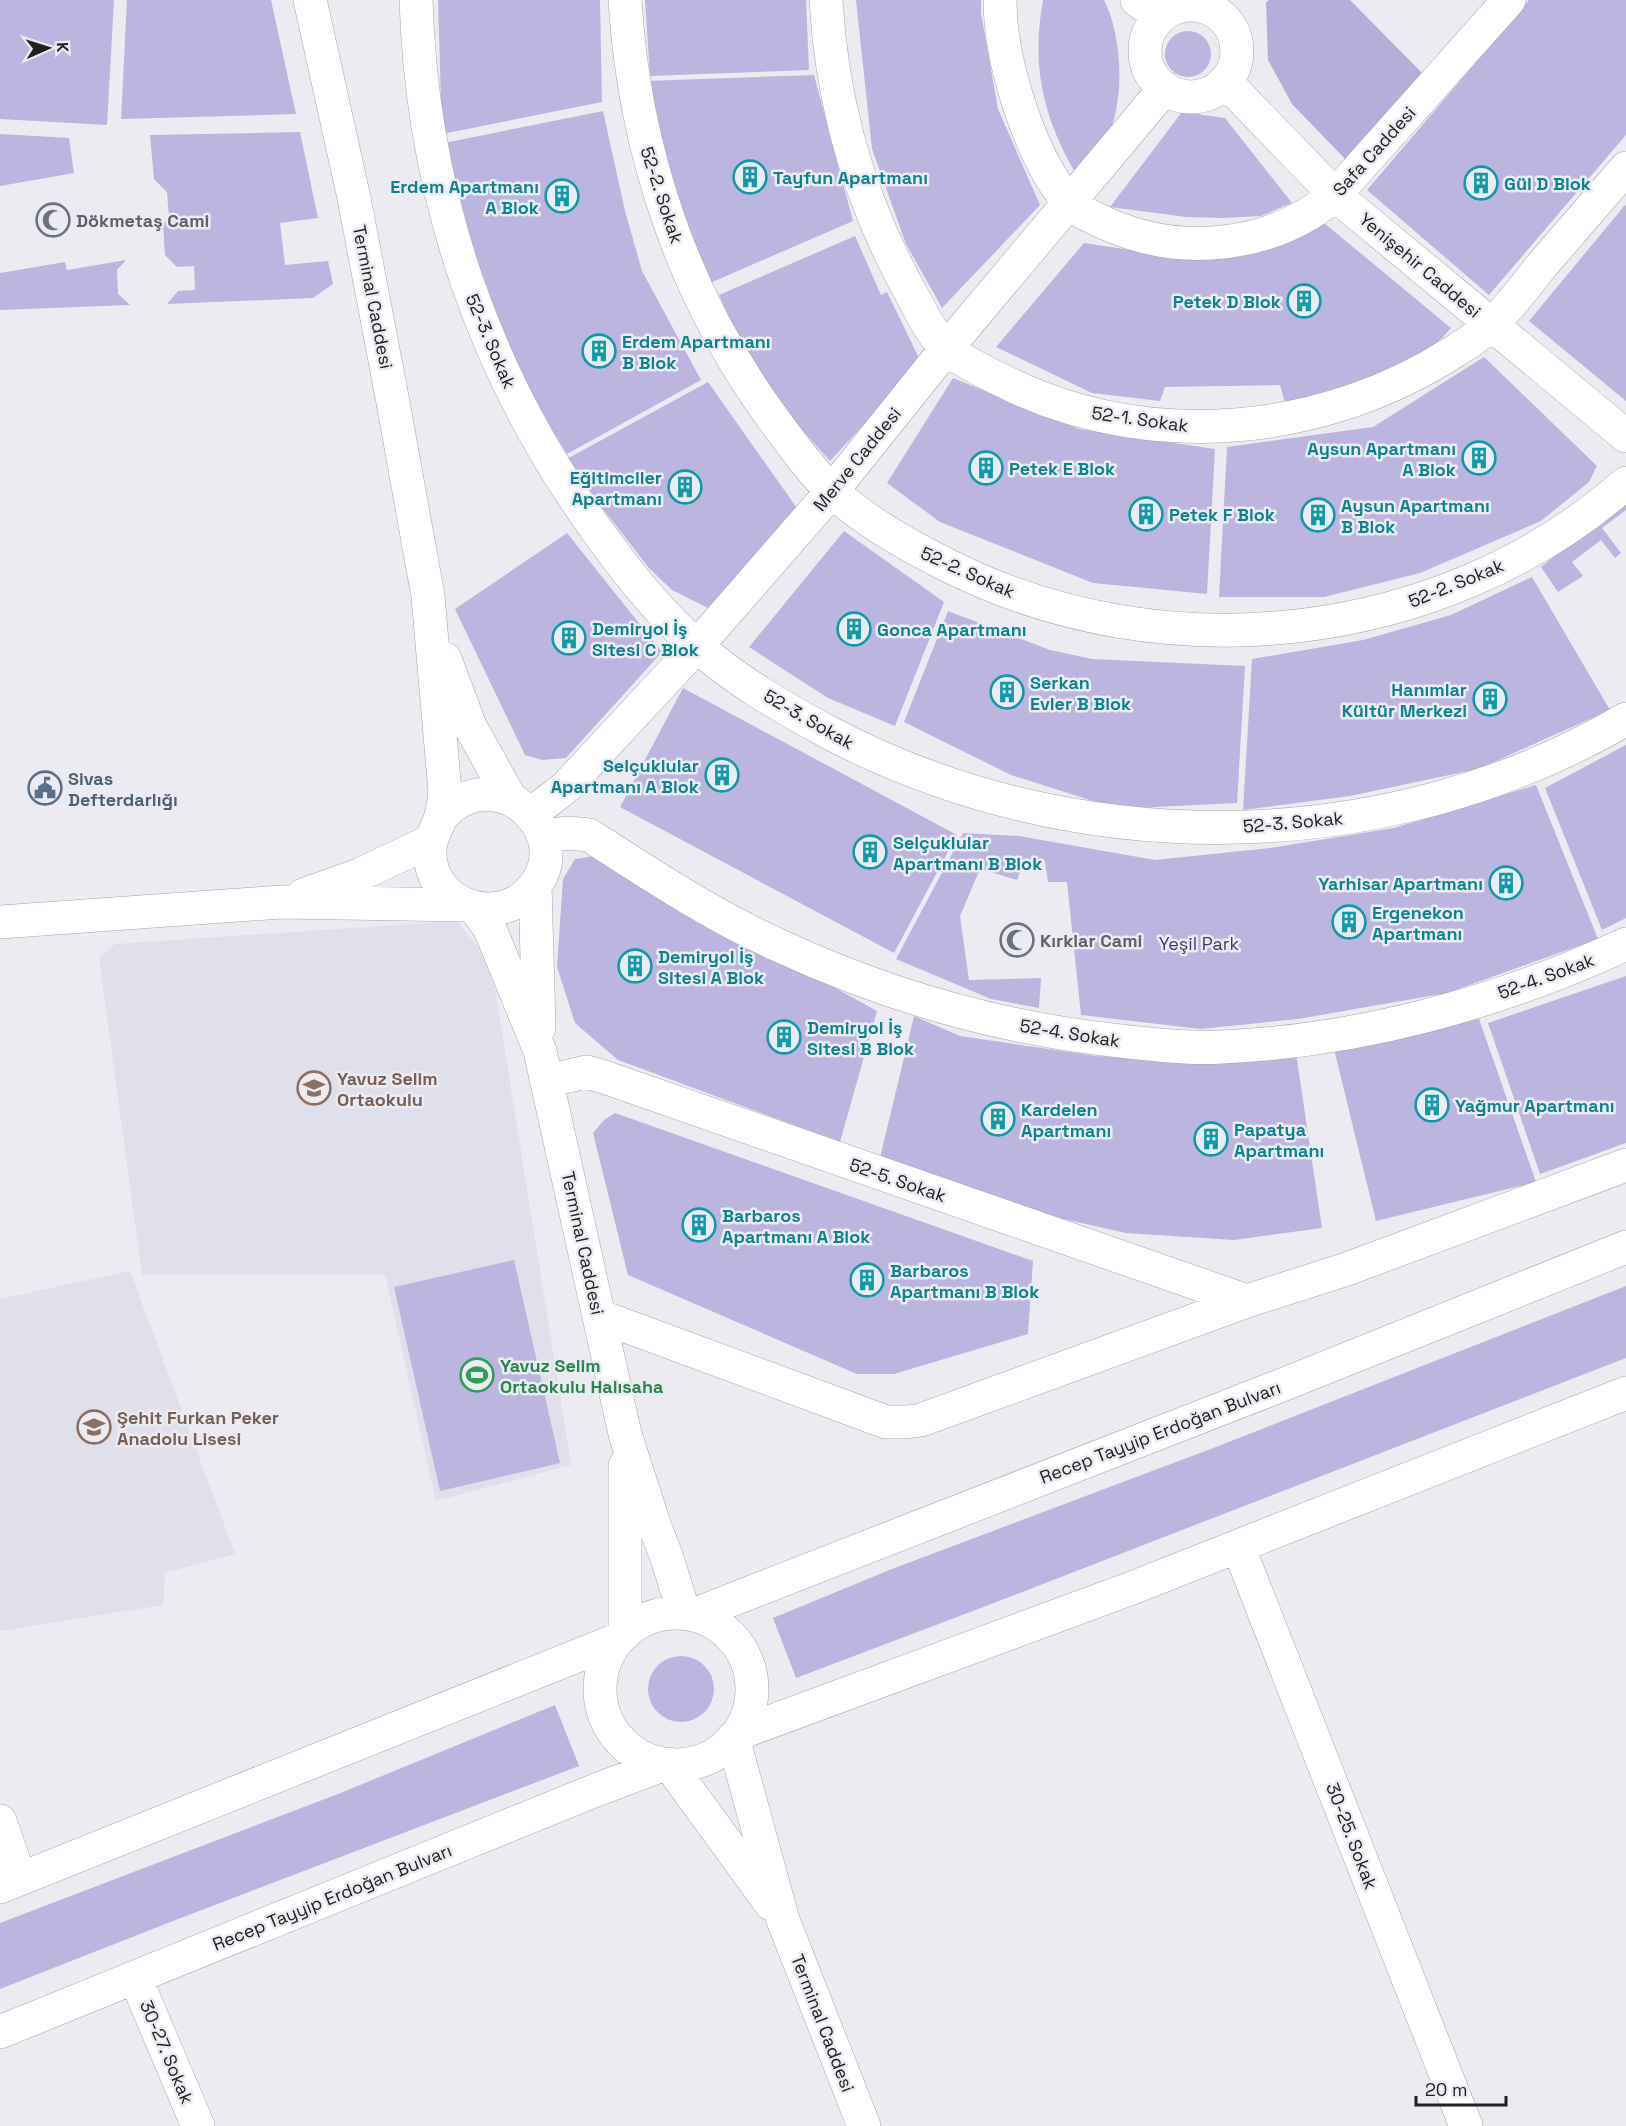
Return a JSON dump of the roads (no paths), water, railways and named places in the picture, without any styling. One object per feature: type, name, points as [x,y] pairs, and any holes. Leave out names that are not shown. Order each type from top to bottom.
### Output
[{"type":"street","name":"Terminal Caddesi","points":[[310,0],[361,233],[428,596],[445,792],[429,854],[436,879],[449,894],[470,907],[490,929],[543,1066],[625,1434],[654,1524],[688,1614]]},
{"type":"street","name":"52-3. Sokak","points":[[416,0],[417,39],[424,101],[433,162],[448,223],[466,283],[488,340],[514,397],[544,452],[577,504],[647,594],[697,646],[746,682],[797,715],[851,744],[907,769],[1023,806],[1083,818],[1143,825],[1204,828],[1265,827],[1325,821],[1384,811],[1443,796],[1501,778],[1557,755],[1626,719]]},
{"type":"street","name":"52-2. Sokak","points":[[625,0],[634,84],[645,140],[660,196],[703,302],[736,363],[795,448],[832,491],[874,523],[964,574],[1012,594],[1112,621],[1163,628],[1215,631],[1267,630],[1320,624],[1373,613],[1425,598],[1475,578],[1524,554],[1570,526],[1626,483]]},
{"type":"street","name":"52-1. Sokak","points":[[826,0],[828,37],[835,87],[845,134],[859,179],[896,267],[919,309],[946,349],[985,372],[1017,387],[1071,408],[1116,419],[1162,425],[1208,427],[1263,423],[1338,407],[1379,392],[1418,373],[1456,351],[1492,325],[1626,168]]},
{"type":"street","name":"Safa Caddesi","points":[[1000,0],[1010,75],[1021,109],[1034,142],[1069,202],[1095,218],[1122,230],[1151,239],[1181,243],[1241,240],[1270,232],[1298,220],[1335,195],[1509,0]]},
{"type":"street","points":[[1195,5],[1212,10],[1226,8],[1237,47],[1234,65],[1225,81],[1210,93],[1192,97],[1182,96],[1165,88],[1149,67],[1146,49],[1150,32],[1149,9],[1195,5]]},
{"type":"street","name":"Yenişehir Caddesi","points":[[1225,81],[1335,195],[1626,436]]},
{"type":"street","name":"Merve Caddesi","points":[[528,816],[566,787],[697,646],[832,491],[946,349],[1165,88]]},
{"type":"street","name":"Terminal Caddesi","points":[[428,596],[448,667],[470,726],[528,816],[545,853],[542,870],[535,885],[543,1066]]},
{"type":"street","points":[[281,902],[359,875],[436,829],[457,802],[489,794],[528,816]]},
{"type":"street","name":"52-4. Sokak","points":[[528,816],[568,833],[589,835],[716,914],[778,946],[842,973],[907,997],[968,1014],[1031,1029],[1104,1040],[1157,1045],[1221,1047],[1337,1034],[1439,1011],[1512,990],[1626,944]]},
{"type":"street","points":[[0,922],[281,902],[498,909],[528,894],[535,885]]},
{"type":"street","name":"52-5. Sokak","points":[[543,1066],[604,1077],[1247,1301]]},
{"type":"street","points":[[599,1316],[877,1418],[895,1423],[921,1420],[1247,1301],[1347,1269],[1626,1165]]},
{"type":"street","name":"Recep Tayyip Erdoğan Bulvarı","points":[[688,1614],[1292,1381],[1626,1247]]},
{"type":"street","points":[[735,1736],[917,1666],[1132,1588],[1626,1393]]},
{"type":"street","name":"Terminal Caddesi","points":[[622,1636],[625,1434]]},
{"type":"street","name":"30-25. Sokak","points":[[1238,1546],[1466,2126]]},
{"type":"street","points":[[0,1821],[10,1883],[622,1636],[648,1618],[666,1613],[688,1614],[710,1621],[738,1644],[746,1660],[751,1678],[751,1696],[747,1714],[735,1736],[721,1750],[704,1759],[687,1764],[667,1764],[634,1752],[615,1733],[606,1717],[601,1699],[601,1681],[609,1654],[622,1636]]},
{"type":"street","name":"Terminal Caddesi","points":[[735,1736],[783,1920],[864,2126]]},
{"type":"street","name":"Terminal Caddesi","points":[[667,1764],[783,1920]]},
{"type":"street","name":"Recep Tayyip Erdoğan Bulvarı","points":[[0,2032],[596,1790],[667,1764]]},
{"type":"street","name":"30-27. Sokak","points":[[135,1977],[198,2126]]},
{"type":"place","name":"Tayfun Apartmanı","points":[[750,177]]},
{"type":"place","name":"Gül D Blok","points":[[1481,183]]},
{"type":"place","name":"Erdem Apartmanı A Blok","points":[[562,196]]},
{"type":"place","name":"Dökmetaş Cami","points":[[53,220]]},
{"type":"place","name":"Petek D Blok","points":[[1304,301]]},
{"type":"place","name":"Erdem Apartmanı B Blok","points":[[599,351]]},
{"type":"place","name":"Aysun Apartmanı A Blok","points":[[1479,458]]},
{"type":"place","name":"Petek E Blok","points":[[986,468]]},
{"type":"place","name":"Eğitimciler Apartmanı","points":[[685,487]]},
{"type":"place","name":"Petek F Blok","points":[[1146,514]]},
{"type":"place","name":"Aysun Apartmanı B Blok","points":[[1318,515]]},
{"type":"place","name":"Gonca Apartmanı","points":[[854,629]]},
{"type":"place","name":"Demiryol İş Sitesi C Blok","points":[[569,638]]},
{"type":"place","name":"Serkan Evler B Blok","points":[[1007,692]]},
{"type":"place","name":"Hanımlar Kültür Merkezi","points":[[1490,699]]},
{"type":"place","name":"Selçuklular Apartmanı A Blok","points":[[722,775]]},
{"type":"place","name":"Sivas Defterdarlığı","points":[[45,788]]},
{"type":"place","name":"Selçuklular Apartmanı B Blok","points":[[870,852]]},
{"type":"place","name":"Yarhisar Apartmanı","points":[[1506,883]]},
{"type":"place","name":"Ergenekon Apartmanı","points":[[1349,922]]},
{"type":"place","name":"Kırklar Cami","points":[[1017,940]]},
{"type":"place","name":"Demiryol İş Sitesi A Blok","points":[[635,966]]},
{"type":"place","name":"Demiryol İş Sitesi B Blok","points":[[784,1037]]},
{"type":"place","name":"Yavuz Selim Ortaokulu","points":[[314,1088]]},
{"type":"place","name":"Yağmur Apartmanı","points":[[1432,1105]]},
{"type":"place","name":"Kardelen Apartmanı","points":[[998,1119]]},
{"type":"place","name":"Papatya Apartmanı","points":[[1211,1139]]},
{"type":"place","name":"Barbaros Apartmanı A Blok","points":[[699,1225]]},
{"type":"place","name":"Barbaros Apartmanı B Blok","points":[[867,1280]]},
{"type":"place","name":"Yavuz Selim Ortaokulu Halısaha","points":[[477,1375]]},
{"type":"place","name":"Şehit Furkan Peker Anadolu Lisesi","points":[[94,1427]]},
{"type":"park label","name":"Yeşil Park","points":[[1199,943]]}]
